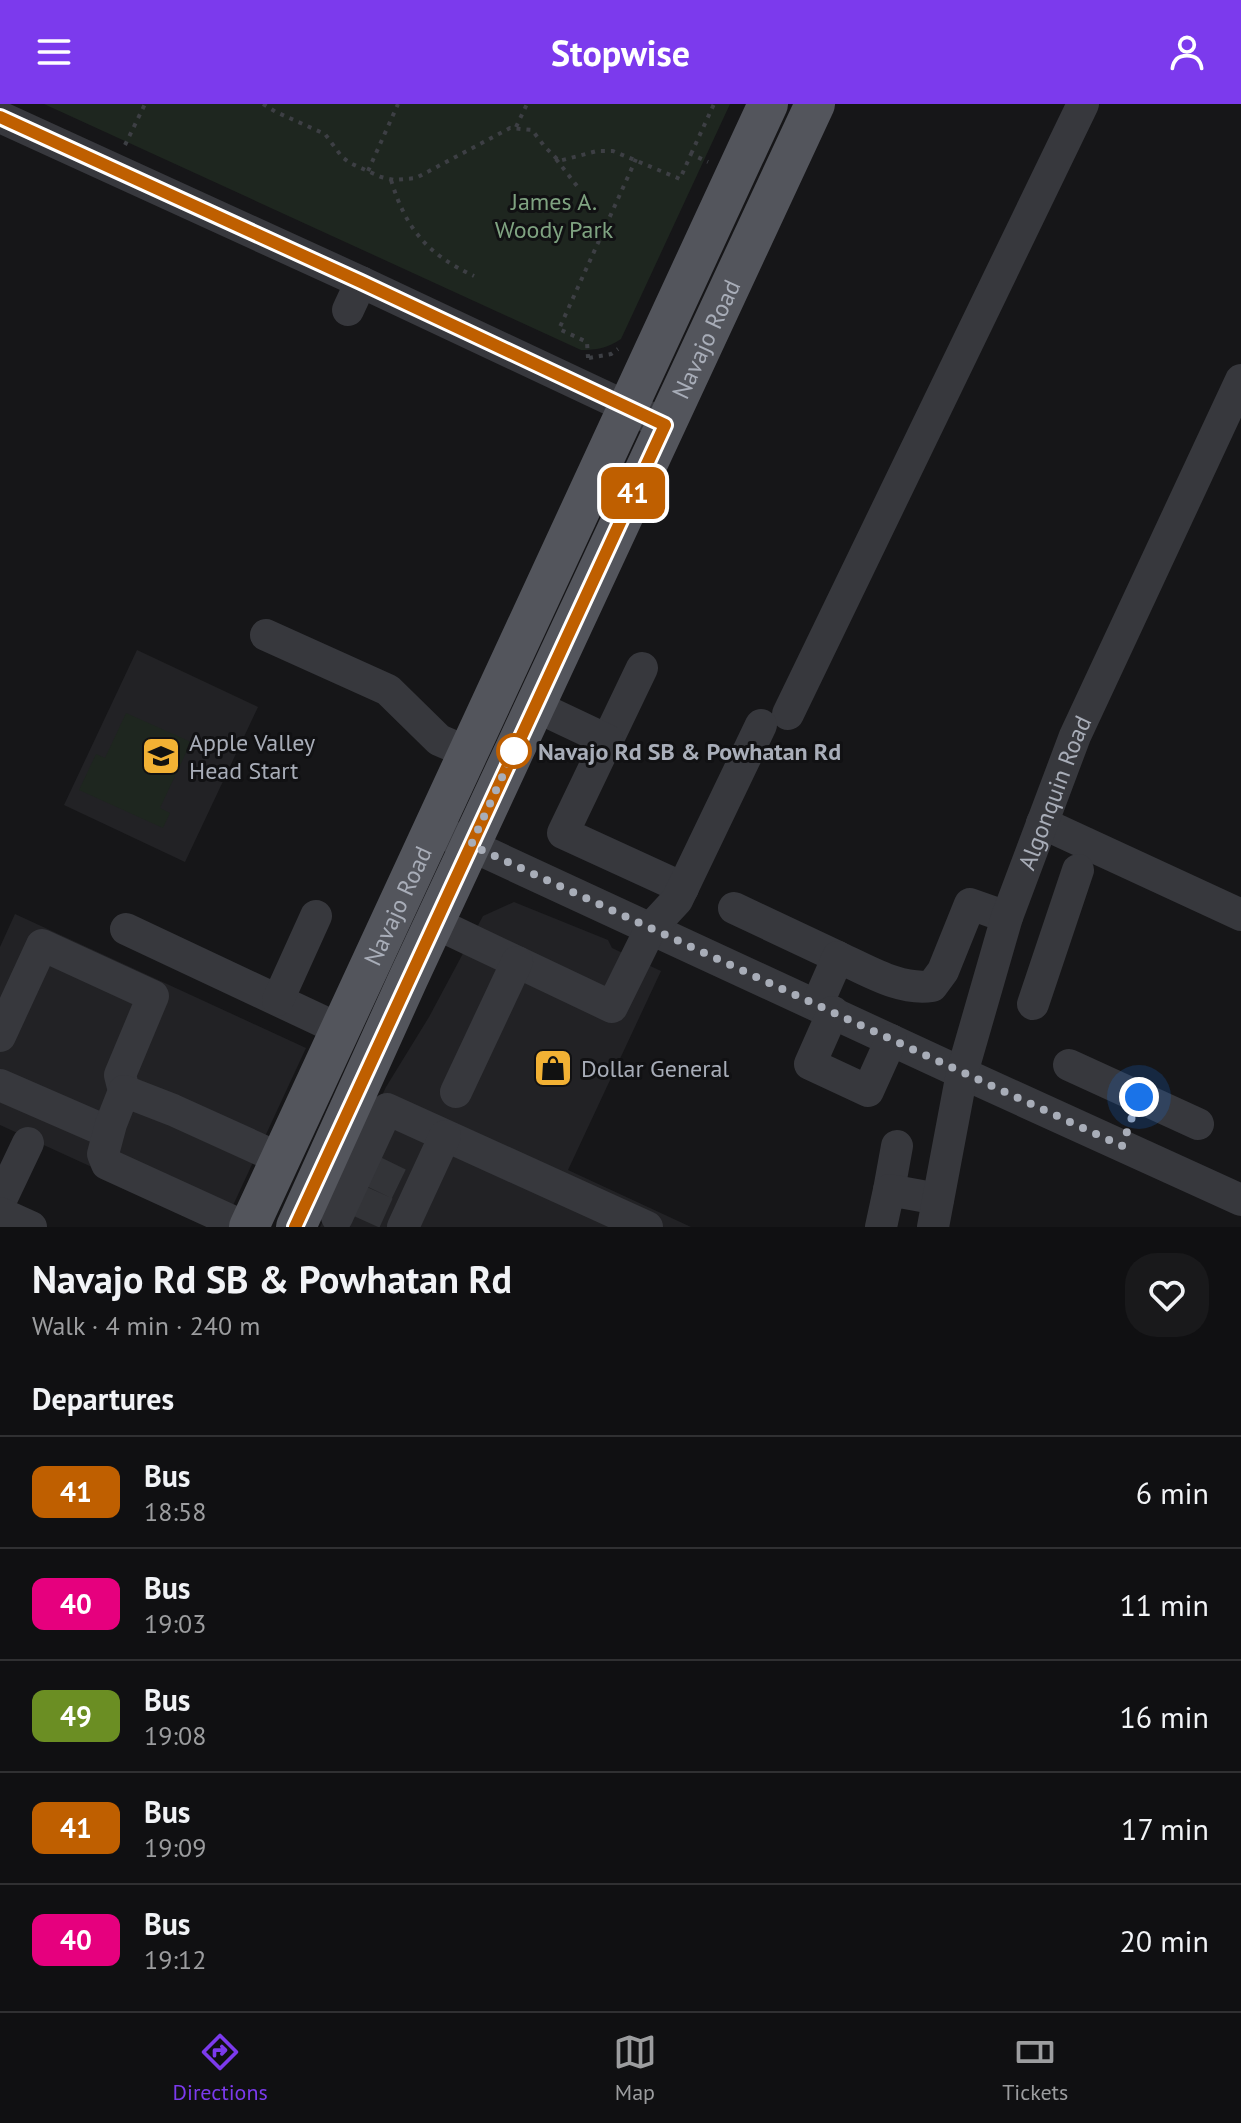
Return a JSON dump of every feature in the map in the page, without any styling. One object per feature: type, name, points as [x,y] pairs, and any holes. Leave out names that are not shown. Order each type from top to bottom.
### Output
[{"type":"main road","name":"Navajo Road","points":[[247,1227],[768,104]]},
{"type":"main road","name":"Navajo Road","points":[[374,1193],[435,923],[815,104]]},
{"type":"street","points":[[435,923],[612,1007],[651,928],[677,900],[775,719],[1083,104]]},
{"type":"street","points":[[0,117],[355,296],[665,425]]},
{"type":"street","name":"Algonquin Road","points":[[935,1213],[962,1073],[1004,927],[1042,823],[1075,736],[1241,380]]},
{"type":"street","points":[[266,635],[388,690],[439,740],[469,753]]},
{"type":"street","points":[[642,668],[563,833],[683,888]]},
{"type":"street","points":[[535,706],[607,740]]},
{"type":"street","points":[[1042,823],[1241,915]]},
{"type":"street","points":[[434,828],[1241,1200]]},
{"type":"street","points":[[1033,1004],[1078,870]]},
{"type":"street","points":[[734,908],[891,981],[918,989],[932,986],[943,971],[970,904],[1004,927],[1051,951]]},
{"type":"street","points":[[278,1000],[316,916]]},
{"type":"street","points":[[126,929],[341,1030]]},
{"type":"street","points":[[0,1036],[42,945],[153,996],[120,1075],[124,1091],[108,1132],[103,1159],[107,1164],[247,1227]]},
{"type":"street","points":[[838,957],[810,1064],[868,1091],[891,1040]]},
{"type":"street","points":[[456,1092],[517,962]]},
{"type":"street","points":[[1069,1065],[1198,1124]]},
{"type":"street","points":[[0,1085],[108,1132]]},
{"type":"street","points":[[124,1091],[281,1159]]},
{"type":"street","points":[[1122,1146],[1139,1097]]},
{"type":"street","points":[[374,1193],[387,1109],[647,1227]]},
{"type":"street","points":[[374,1193],[445,1136]]},
{"type":"street","points":[[0,1202],[28,1143]]},
{"type":"street","points":[[881,1227],[897,1146]]},
{"type":"street","points":[[889,1190],[935,1213]]},
{"type":"street","points":[[0,1213],[31,1227]]},
{"type":"path","points":[[263,104],[325,134],[342,157],[367,172],[391,180],[416,178],[510,128],[529,129],[577,186]]},
{"type":"path","points":[[367,172],[398,104]]},
{"type":"path","points":[[516,129],[527,104]]},
{"type":"path","points":[[556,159],[563,161],[605,150],[621,153],[680,179],[714,104]]},
{"type":"path","points":[[691,154],[710,163]]},
{"type":"path","points":[[588,358],[587,342],[559,329],[636,159]]},
{"type":"path","points":[[391,180],[409,225],[449,265],[474,276]]},
{"type":"shaded area","name":"Apple Valley Head Start","points":[[137,650],[258,707],[185,862],[64,805]]},
{"type":"shaded area","points":[[514,902],[608,940],[612,948],[661,971],[568,1170],[691,1227],[320,1227],[386,1087],[429,1017],[483,916]]},
{"type":"shaded area","points":[[15,914],[306,1048],[223,1227],[0,1125],[0,947]]},
{"type":"green space","name":"James A. Woody Park","points":[[44,104],[730,104],[621,339],[602,348],[581,350]]},
{"type":"green space","points":[[126,713],[191,742],[160,808],[170,813],[163,828],[79,790],[96,754],[105,758]]},
{"type":"tunnel","points":[[370,1170],[399,1184]]},
{"type":"tunnel","points":[[357,1200],[386,1213]]},
{"type":"bus line","name":"41","points":[[0,117],[665,425],[295,1227]]},
{"type":"place","name":"Navajo Rd SB & Powhatan Rd","points":[[514,751]]},
{"type":"place","name":"Apple Valley Head Start","points":[[161,756]]},
{"type":"place","name":"Dollar General","points":[[553,1068]]},
{"type":"route","points":[[514,751],[471,845],[1122,1146],[1139,1097]]}]
